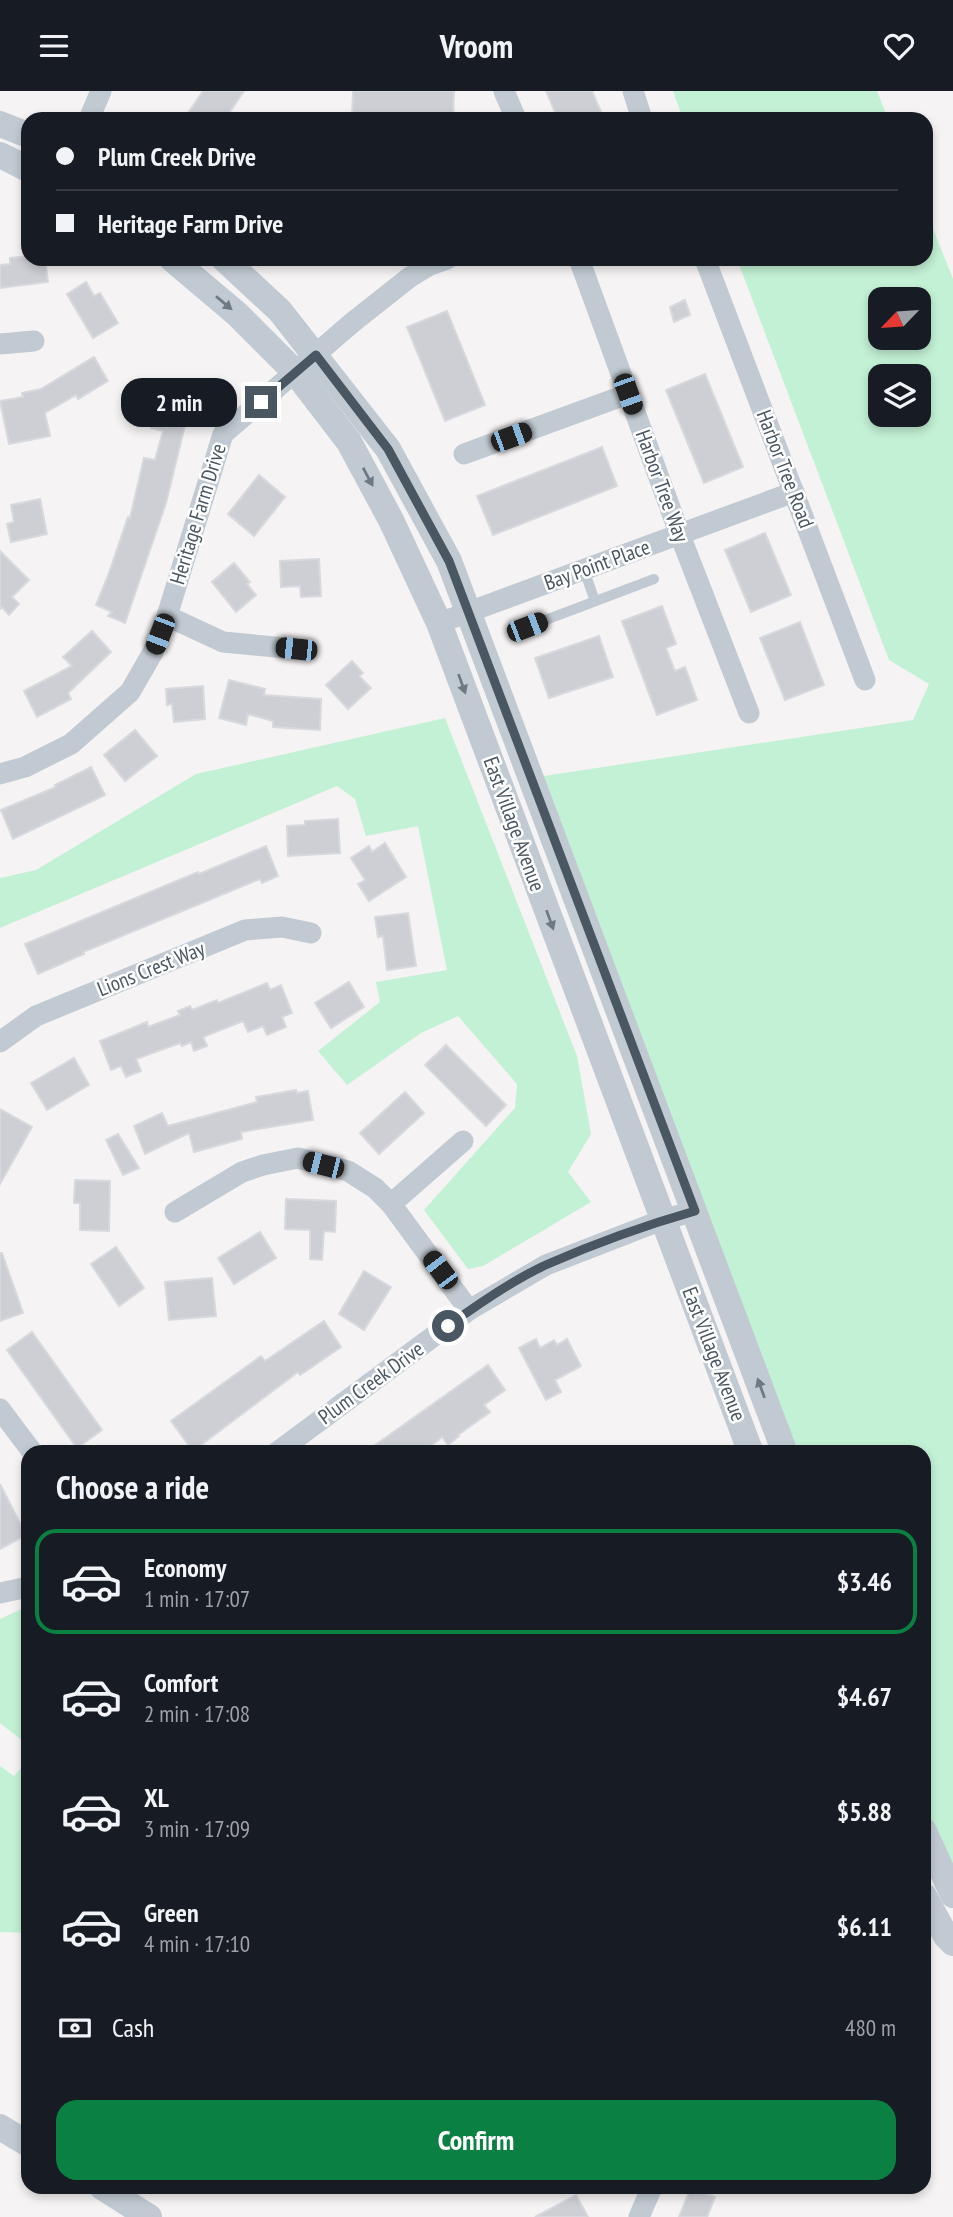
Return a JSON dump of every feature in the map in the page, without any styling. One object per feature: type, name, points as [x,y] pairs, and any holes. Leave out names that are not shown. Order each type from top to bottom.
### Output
[{"type":"street","points":[[92,112],[100,91]]},
{"type":"street","points":[[504,91],[513,112]]},
{"type":"street","points":[[633,91],[640,112]]},
{"type":"street","points":[[0,124],[21,132]]},
{"type":"street","points":[[0,155],[21,166]]},
{"type":"street","name":"East Village Avenue","points":[[180,266],[237,314],[296,373],[349,442],[391,520],[439,623],[748,1445]]},
{"type":"street","name":"East Village Avenue","points":[[231,266],[279,311],[388,449],[449,561],[782,1445]]},
{"type":"street","points":[[296,373],[353,322],[410,277],[428,266]]},
{"type":"street","name":"Harbor Tree Way","points":[[582,266],[680,535],[749,713]]},
{"type":"street","name":"Harbor Tree Road","points":[[708,266],[865,680]]},
{"type":"street","points":[[0,344],[34,341]]},
{"type":"street","name":"Heritage Farm Drive","points":[[0,774],[25,767],[71,744],[130,692],[153,652],[167,616],[223,433],[296,373]]},
{"type":"street","points":[[464,454],[628,394]]},
{"type":"street","name":"Bay Point Place","points":[[439,623],[794,492]]},
{"type":"street","points":[[167,616],[223,642],[296,649]]},
{"type":"street","name":"Lions Crest Way","points":[[0,1042],[36,1016],[245,930],[282,927],[311,933]]},
{"type":"street","points":[[391,1205],[463,1141]]},
{"type":"street","points":[[176,1212],[243,1173],[263,1165],[298,1158],[348,1171],[375,1188],[391,1205],[469,1310]]},
{"type":"street","name":"Plum Creek Drive","points":[[287,1445],[469,1310],[546,1265],[662,1220],[695,1211]]},
{"type":"street","points":[[0,1409],[27,1445]]},
{"type":"street","points":[[0,1593],[21,1588]]},
{"type":"street","points":[[931,1846],[953,1895]]},
{"type":"street","points":[[931,1909],[946,1936],[953,1943]]},
{"type":"street","points":[[0,2127],[21,2140]]},
{"type":"street","points":[[113,2194],[149,2217]]},
{"type":"street","points":[[639,2217],[649,2194]]},
{"type":"lane","points":[[584,570],[595,601]]},
{"type":"lane","points":[[527,627],[654,579]]},
{"type":"green space","points":[[673,91],[877,91],[885,112],[680,112]]},
{"type":"green space","points":[[933,229],[953,279],[953,1895],[931,1846],[931,1445],[782,1445],[531,778],[913,720],[929,684],[889,660],[740,266],[933,266]]},
{"type":"green space","points":[[445,718],[577,1056],[591,1134],[568,1172],[591,1202],[483,1266],[468,1269],[424,1210],[515,1108],[517,1084],[458,1016],[421,1033],[347,1085],[318,1051],[380,1002],[376,982],[447,970],[418,826],[366,836],[355,799],[337,786],[0,928],[0,878],[36,870],[196,774]]},
{"type":"green space","points":[[21,1609],[21,1740],[0,1723],[0,1619]]},
{"type":"green space","points":[[0,1766],[14,1776],[21,1768],[21,1933],[0,1932]]},
{"type":"building","points":[[203,91],[244,91],[230,112],[189,112]]},
{"type":"building","points":[[353,91],[454,91],[453,112],[352,112]]},
{"type":"building","points":[[546,91],[592,91],[601,112],[555,112]]},
{"type":"building","points":[[21,257],[21,266],[46,266],[48,282],[0,288],[0,265],[10,264],[10,258]]},
{"type":"building","points":[[86,282],[94,296],[100,293],[118,323],[93,338],[67,294]]},
{"type":"building","points":[[685,300],[690,315],[674,322],[670,307]]},
{"type":"building","points":[[447,311],[485,405],[445,421],[407,327]]},
{"type":"building","points":[[94,357],[108,381],[78,399],[76,395],[45,413],[50,436],[9,444],[0,401],[23,397],[22,393],[41,389]]},
{"type":"building","points":[[705,374],[743,467],[704,483],[666,390]]},
{"type":"building","points":[[159,397],[190,405],[166,503],[125,623],[108,616],[112,612],[96,605],[128,517],[130,518],[144,458],[155,460],[163,431],[151,428]]},
{"type":"building","points":[[602,447],[617,486],[493,535],[477,496]]},
{"type":"building","points":[[259,475],[285,497],[254,536],[228,514]]},
{"type":"building","points":[[40,499],[47,534],[11,542],[7,524],[14,522],[11,505]]},
{"type":"building","points":[[765,533],[791,595],[751,612],[725,550]]},
{"type":"building","points":[[0,551],[29,580],[12,597],[19,604],[9,615],[2,607],[0,609]]},
{"type":"building","points":[[319,559],[321,596],[301,597],[300,586],[281,587],[280,561]]},
{"type":"building","points":[[234,563],[250,582],[247,584],[256,595],[236,612],[212,582]]},
{"type":"building","points":[[662,606],[676,644],[666,648],[675,671],[685,667],[697,700],[657,715],[622,621]]},
{"type":"building","points":[[800,622],[824,685],[785,700],[760,638]]},
{"type":"building","points":[[92,631],[111,652],[68,693],[71,699],[37,717],[24,691],[72,666],[63,657]]},
{"type":"building","points":[[599,636],[613,677],[549,698],[535,658]]},
{"type":"building","points":[[352,661],[363,673],[359,676],[371,688],[348,709],[326,685]]},
{"type":"building","points":[[229,680],[265,689],[264,695],[321,699],[320,730],[273,727],[273,721],[248,714],[246,725],[219,718]]},
{"type":"building","points":[[203,686],[205,719],[174,722],[172,704],[167,705],[166,689]]},
{"type":"building","points":[[135,730],[157,756],[125,781],[104,755]]},
{"type":"building","points":[[91,767],[105,795],[13,839],[1,810],[56,787],[55,785]]},
{"type":"building","points":[[338,819],[340,853],[288,856],[287,826],[305,825],[305,821]]},
{"type":"building","points":[[385,843],[406,877],[369,901],[358,884],[365,880],[351,858],[369,846],[372,852]]},
{"type":"building","points":[[266,846],[278,876],[262,883],[260,879],[83,952],[84,954],[38,974],[25,944]]},
{"type":"building","points":[[408,913],[416,966],[387,970],[383,936],[378,937],[375,917]]},
{"type":"building","points":[[349,982],[364,1007],[331,1028],[315,1003]]},
{"type":"building","points":[[267,983],[270,990],[281,985],[292,1013],[282,1017],[286,1027],[267,1035],[263,1026],[248,1032],[243,1021],[203,1037],[207,1046],[194,1051],[191,1042],[182,1046],[180,1043],[136,1059],[141,1071],[126,1077],[121,1066],[111,1070],[100,1041],[147,1022],[148,1027],[180,1015],[178,1011],[190,1006],[192,1010],[217,1000],[218,1003]]},
{"type":"building","points":[[446,1045],[506,1105],[486,1126],[425,1065]]},
{"type":"building","points":[[74,1058],[89,1085],[47,1110],[31,1083]]},
{"type":"building","points":[[296,1090],[297,1093],[308,1091],[313,1120],[241,1132],[242,1139],[194,1152],[189,1133],[145,1154],[134,1126],[162,1113],[168,1126],[257,1102],[256,1097]]},
{"type":"building","points":[[405,1092],[424,1113],[379,1154],[360,1133]]},
{"type":"building","points":[[0,1109],[32,1127],[0,1184]]},
{"type":"building","points":[[118,1134],[139,1168],[123,1175],[106,1140]]},
{"type":"building","points":[[75,1180],[110,1181],[109,1231],[80,1230],[80,1203],[74,1203]]},
{"type":"building","points":[[286,1199],[336,1201],[335,1232],[324,1231],[322,1260],[310,1259],[310,1230],[285,1229]]},
{"type":"building","points":[[260,1232],[276,1258],[234,1284],[218,1258]]},
{"type":"building","points":[[116,1247],[144,1288],[119,1306],[91,1264]]},
{"type":"building","points":[[0,1253],[23,1313],[0,1321]]},
{"type":"building","points":[[364,1271],[391,1287],[364,1330],[339,1314]]},
{"type":"building","points":[[212,1278],[216,1316],[169,1320],[165,1282]]},
{"type":"building","points":[[324,1321],[341,1347],[300,1375],[298,1372],[201,1445],[189,1445],[171,1421],[261,1356],[265,1361]]},
{"type":"building","points":[[32,1332],[102,1430],[81,1445],[75,1445],[7,1350]]},
{"type":"building","points":[[536,1339],[540,1348],[554,1340],[557,1345],[567,1339],[581,1366],[555,1380],[561,1392],[546,1400],[519,1348]]},
{"type":"building","points":[[488,1365],[505,1390],[484,1405],[490,1412],[448,1445],[442,1437],[432,1445],[375,1445]]},
{"type":"building","points":[[0,1484],[21,1525],[21,1538],[0,1549]]},
{"type":"building","points":[[688,2194],[708,2194],[715,2197],[707,2217],[679,2217]]},
{"type":"building","points":[[576,2195],[588,2217],[535,2217]]},
{"type":"route","points":[[261,402],[316,355],[388,449],[449,561],[695,1211],[662,1220],[546,1265],[469,1310],[448,1326]]}]
